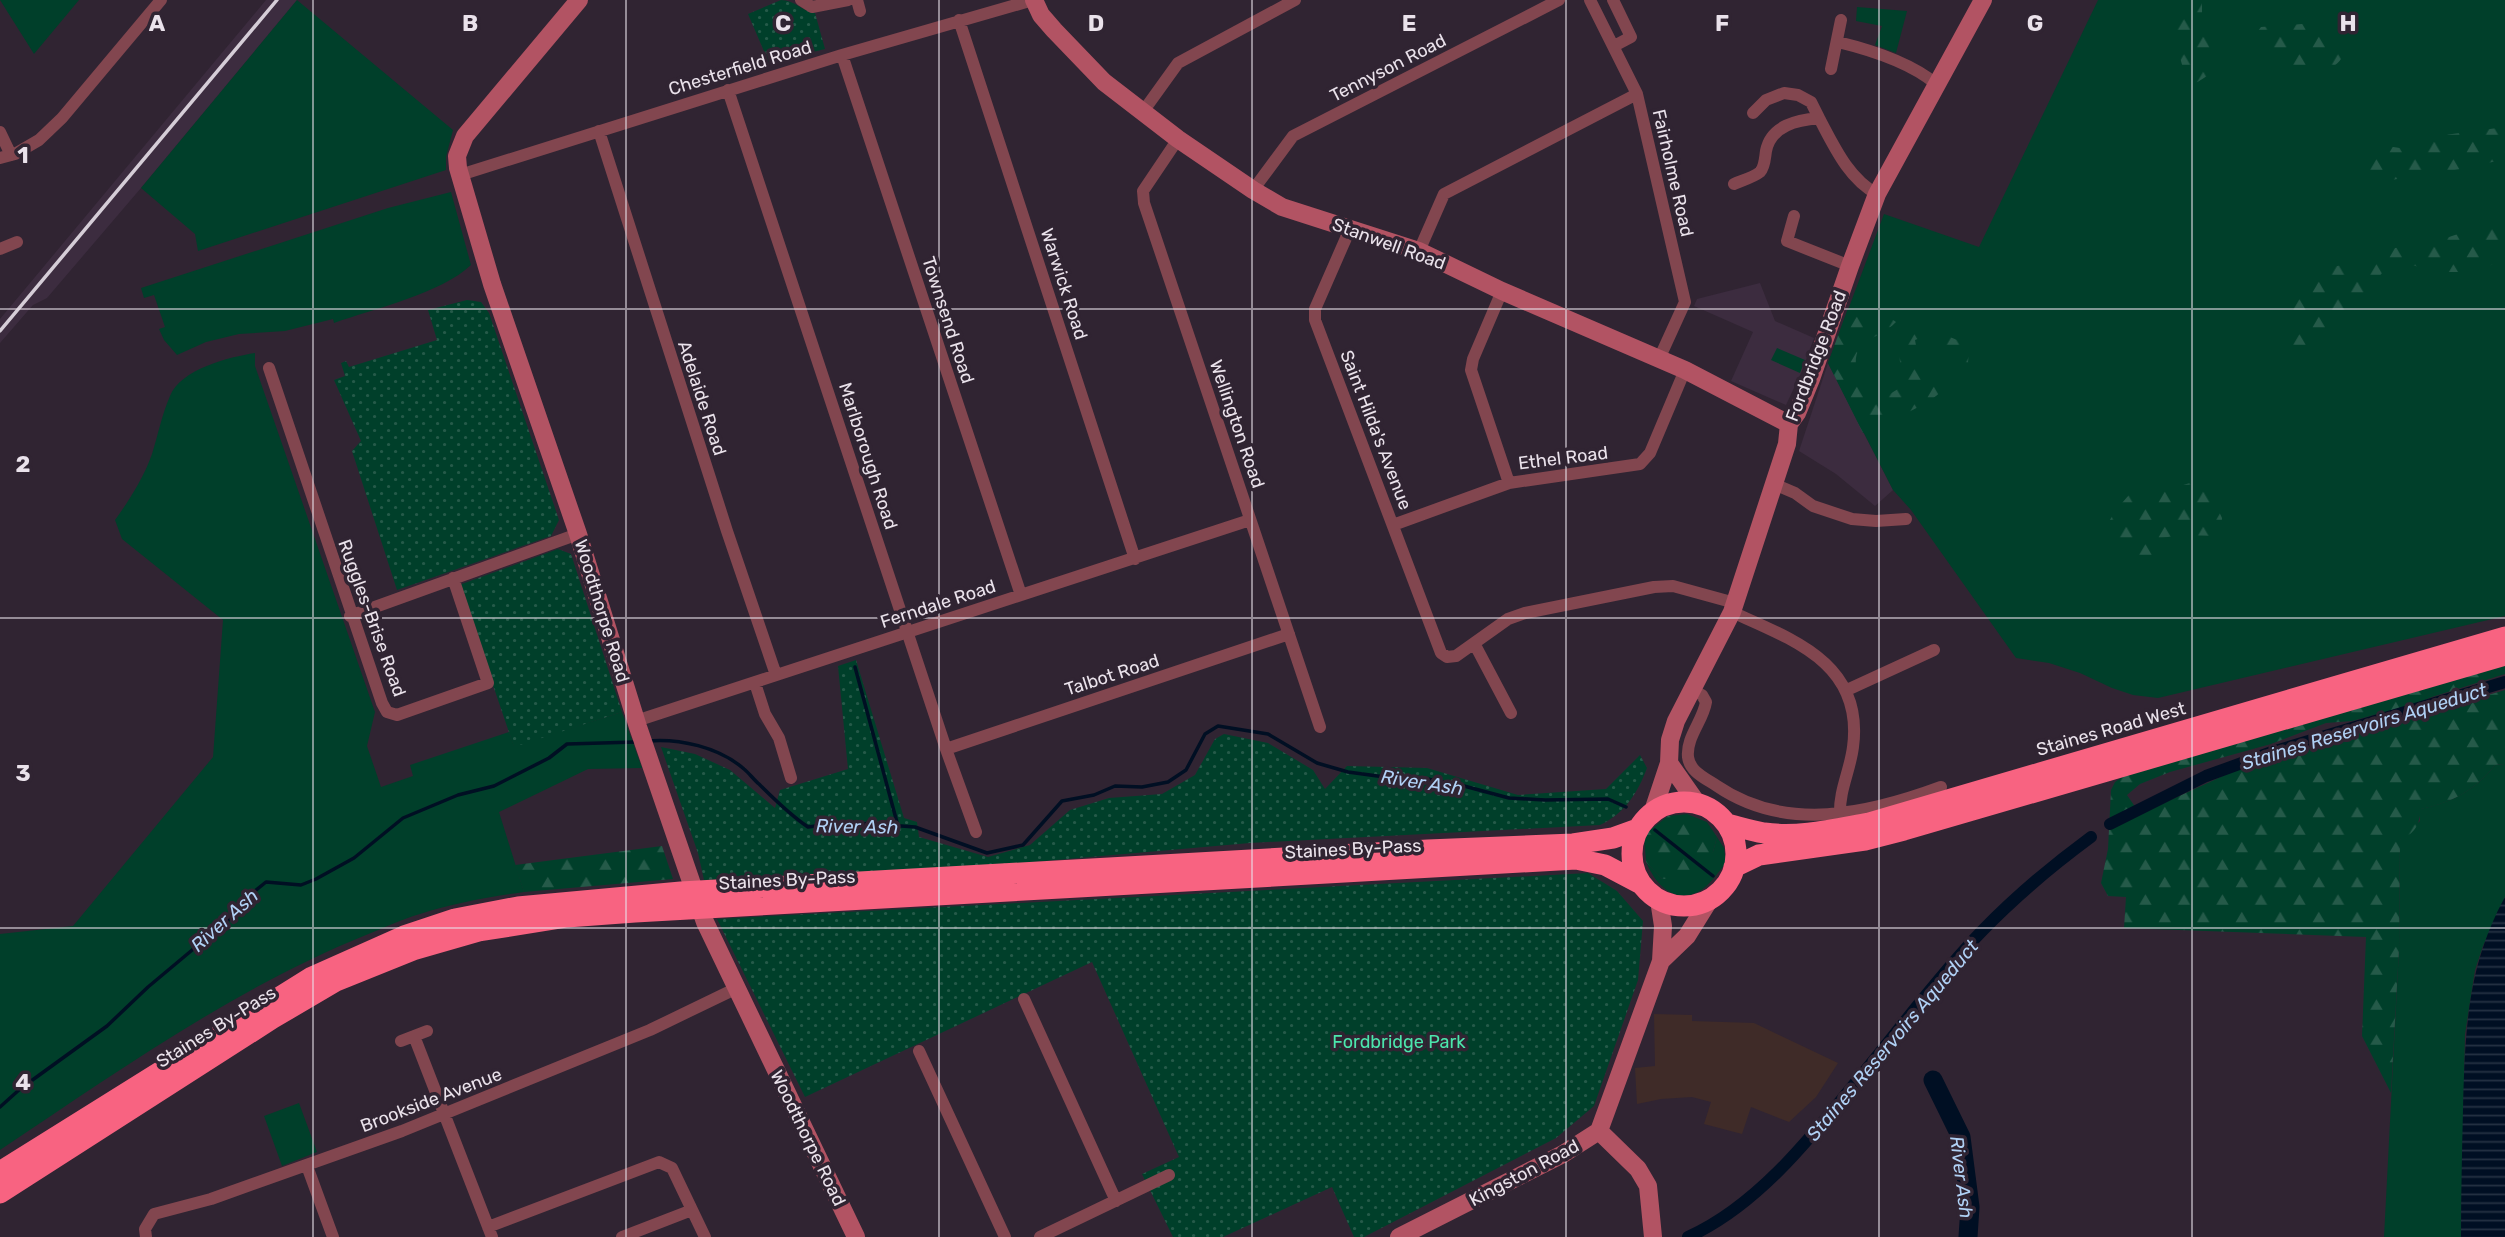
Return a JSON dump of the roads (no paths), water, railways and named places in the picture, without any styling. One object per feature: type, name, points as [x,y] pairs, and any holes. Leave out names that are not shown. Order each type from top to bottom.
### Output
[{"type":"highway","name":"Staines Road West","points":[[1727,824],[1764,833],[1784,834],[1816,833],[1869,823],[2505,637]]},
{"type":"highway","points":[[1734,867],[1759,855],[1864,840],[1904,830],[2505,655]]},
{"type":"highway","points":[[1670,803],[1697,803],[1709,808],[1727,824],[1735,847],[1734,867],[1723,888],[1710,899],[1689,906],[1676,906],[1659,900],[1641,884],[1633,869],[1631,850],[1638,829],[1653,811],[1670,803]]},
{"type":"highway","name":"Staines By-Pass","points":[[0,1172],[312,977],[363,952],[456,919],[518,906],[682,900],[1428,850],[1573,844],[1613,838],[1638,829]]},
{"type":"highway","name":"Staines By-Pass","points":[[728,897],[1576,859],[1605,865],[1641,884]]},
{"type":"highway","name":"Staines By-Pass","points":[[0,1193],[273,1018],[336,981],[450,938],[512,925],[682,900]]},
{"type":"street","points":[[0,132],[6,157],[39,140],[62,118],[161,0]]},
{"type":"street","name":"Woodthorpe Road","points":[[579,0],[465,136],[457,156],[460,175],[492,284],[578,534],[640,734],[705,922],[856,1237]]},
{"type":"street","points":[[801,0],[812,7],[848,0]]},
{"type":"street","name":"Chesterfield Road","points":[[460,175],[842,55],[1033,0]]},
{"type":"street","name":"Stanwell Road","points":[[1033,0],[1041,15],[1104,82],[1178,139],[1282,207],[1419,251],[1502,291],[1685,370],[1789,424]]},
{"type":"street","points":[[1142,113],[1178,63],[1295,0]]},
{"type":"street","name":"Tennyson Road","points":[[1253,190],[1293,136],[1559,0]]},
{"type":"street","name":"Fairholme Road","points":[[1590,0],[1637,94],[1685,302],[1659,359]]},
{"type":"street","points":[[1613,0],[1631,37],[1614,46]]},
{"type":"street","name":"Fordbridge Road","points":[[1653,811],[1669,763],[1670,740],[1676,721],[1733,607],[1787,444],[1789,424],[1797,413],[1811,379],[1877,194],[1983,0]]},
{"type":"street","name":"Warwick Road","points":[[959,20],[1135,559]]},
{"type":"street","points":[[1831,69],[1841,20]]},
{"type":"street","points":[[1838,42],[1862,48],[1911,68],[1936,84]]},
{"type":"street","name":"Townsend Road","points":[[842,55],[1021,595]]},
{"type":"street","name":"Marlborough Road","points":[[728,90],[946,749],[976,832]]},
{"type":"street","points":[[1753,113],[1766,100],[1784,93],[1798,94],[1811,102],[1841,160],[1877,194]]},
{"type":"street","points":[[1419,251],[1444,194],[1637,94]]},
{"type":"street","points":[[1734,184],[1760,172],[1768,144],[1779,128],[1799,120],[1819,118]]},
{"type":"street","name":"Adelaide Road","points":[[598,131],[776,675]]},
{"type":"street","name":"Wellington Road","points":[[1178,139],[1143,191],[1144,203],[1320,727]]},
{"type":"street","points":[[1794,216],[1785,246],[1850,266]]},
{"type":"street","name":"Saint Hilda's Avenue","points":[[1350,229],[1315,309],[1315,320],[1441,653],[1447,657],[1456,656],[1474,643]]},
{"type":"street","points":[[0,249],[18,242]]},
{"type":"street","points":[[1502,291],[1473,359],[1471,370],[1509,483]]},
{"type":"street","name":"Ruggles-Brise Road","points":[[269,368],[350,616],[387,712],[397,715],[488,683],[453,578]]},
{"type":"street","name":"Ethel Road","points":[[1393,525],[1509,483],[1640,464],[1648,457],[1685,370]]},
{"type":"street","points":[[1774,484],[1796,492],[1813,506],[1852,519],[1876,521],[1900,516]]},
{"type":"street","name":"Ferndale Road","points":[[640,734],[776,675],[1250,520]]},
{"type":"street","points":[[350,616],[578,534]]},
{"type":"street","points":[[1511,713],[1474,643],[1508,619],[1525,613],[1654,586],[1672,586],[1733,607],[1796,641],[1825,661],[1847,690],[1853,716],[1853,747],[1839,797],[1840,815]]},
{"type":"street","name":"Talbot Road","points":[[946,749],[1289,635]]},
{"type":"street","points":[[1847,690],[1934,650]]},
{"type":"street","points":[[755,683],[765,714],[779,738],[790,778]]},
{"type":"street","points":[[1692,690],[1702,695],[1706,702],[1688,747],[1688,760],[1695,771],[1739,800],[1789,814],[1840,815],[1895,802],[1941,787]]},
{"type":"street","points":[[1669,763],[1697,803]]},
{"type":"street","name":"Kingston Road","points":[[1661,961],[1687,936],[1710,899]]},
{"type":"street","name":"Kingston Road","points":[[1399,1237],[1563,1154],[1599,1131],[1661,961],[1663,926],[1659,900]]},
{"type":"street","name":"Brookside Avenue","points":[[146,1237],[145,1228],[154,1214],[211,1199],[444,1115],[650,1030],[737,988]]},
{"type":"street","points":[[1024,999],[1116,1201]]},
{"type":"street","points":[[401,1041],[421,1033],[444,1115],[490,1232],[659,1162],[672,1168],[705,1237]]},
{"type":"street","points":[[919,1051],[1005,1237]]},
{"type":"street","points":[[1599,1131],[1638,1169],[1648,1186],[1653,1237]]},
{"type":"street","points":[[307,1166],[333,1237]]},
{"type":"street","points":[[1046,1236],[1169,1175]]},
{"type":"street","points":[[622,1237],[692,1210]]},
{"type":"water","points":[[2505,897],[2505,1237],[2461,1237],[2464,1081],[2470,1000],[2483,948]]},
{"type":"waterway","points":[[855,667],[898,826]]},
{"type":"waterway","name":"Staines Reservoirs Aqueduct","points":[[2110,824],[2206,776],[2272,752],[2505,682]]},
{"type":"waterway","name":"River Ash","points":[[647,741],[685,743],[723,755],[744,769],[782,807],[808,827],[847,822],[915,827],[987,853],[1023,845],[1062,801],[1094,795],[1115,786],[1142,787],[1168,782],[1186,770],[1205,734],[1218,726],[1268,734],[1317,763],[1348,772],[1392,778],[1422,778],[1509,798],[1608,799],[1626,807]]},
{"type":"waterway","name":"River Ash","points":[[0,1107],[20,1089],[107,1026],[148,987],[228,920],[266,882],[301,885],[316,879],[354,858],[403,818],[458,795],[494,786],[549,758],[567,744],[636,742]]},
{"type":"waterway","name":"River Ash","points":[[1655,830],[1713,876]]},
{"type":"waterway","name":"Staines Reservoirs Aqueduct","points":[[1688,1237],[1715,1223],[1765,1184],[1830,1114],[1967,946],[2021,893],[2091,837]]},
{"type":"waterway","name":"River Ash","points":[[1933,1080],[1961,1137],[1970,1207],[1968,1237]]},
{"type":"railway","points":[[0,331],[277,0]]},
{"type":"park label","name":"Fordbridge Park","points":[[1399,1042]]}]
